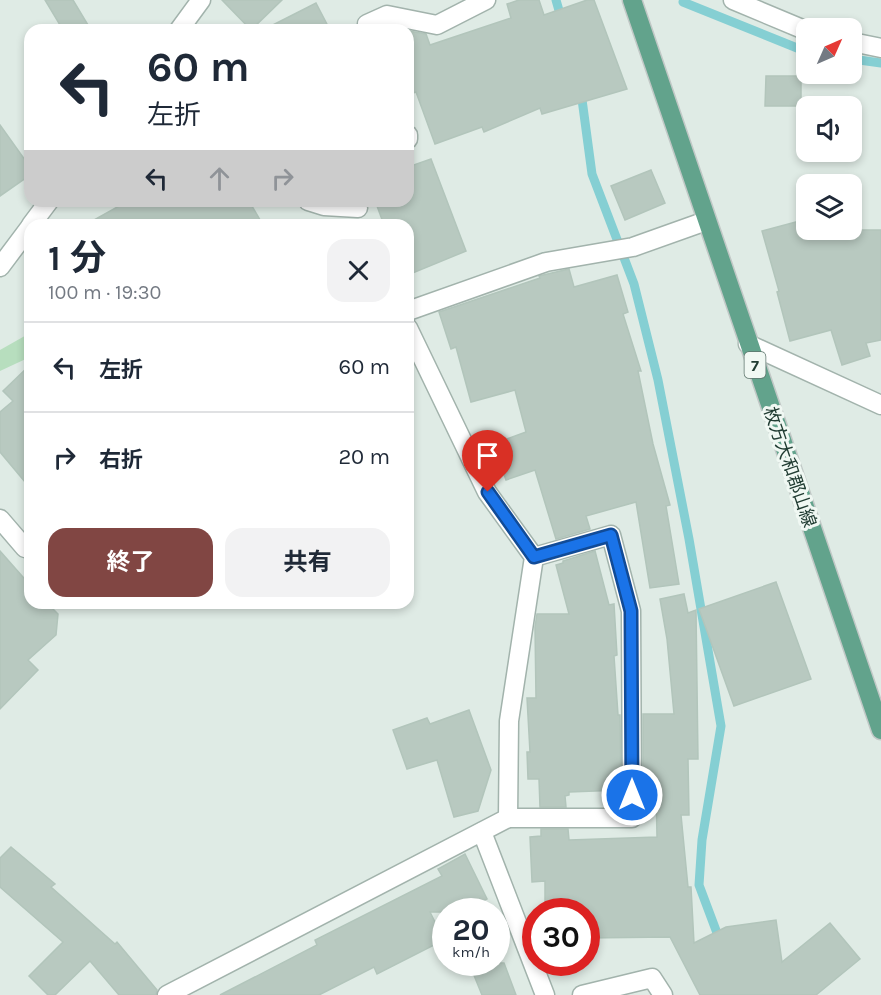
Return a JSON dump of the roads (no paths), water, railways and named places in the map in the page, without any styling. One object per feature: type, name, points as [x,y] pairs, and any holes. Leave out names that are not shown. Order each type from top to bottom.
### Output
[{"type":"main road","name":"枚方大和郡山線","points":[[632,0],[881,730]]},
{"type":"street","points":[[183,24],[201,0]]},
{"type":"street","points":[[367,24],[387,15],[437,24],[486,0]]},
{"type":"street","points":[[733,0],[796,26]]},
{"type":"street","points":[[862,44],[881,48]]},
{"type":"street","points":[[331,207],[361,211]]},
{"type":"street","points":[[414,309],[546,262],[633,247],[706,221]]},
{"type":"street","points":[[0,267],[24,235]]},
{"type":"street","points":[[414,340],[488,492],[534,557],[509,721],[508,818]]},
{"type":"street","points":[[748,344],[881,405]]},
{"type":"street","points":[[0,519],[24,547]]},
{"type":"street","points":[[167,995],[508,818],[632,818],[631,611],[611,535],[534,557]]},
{"type":"street","points":[[482,832],[545,995]]},
{"type":"street","points":[[582,995],[652,978],[663,995]]},
{"type":"waterway","points":[[556,0],[562,21]]},
{"type":"waterway","points":[[683,2],[796,48]]},
{"type":"waterway","points":[[862,60],[881,63]]},
{"type":"waterway","points":[[581,92],[592,174],[634,284],[658,380],[689,539],[721,726],[702,840],[699,885],[720,941]]}]
